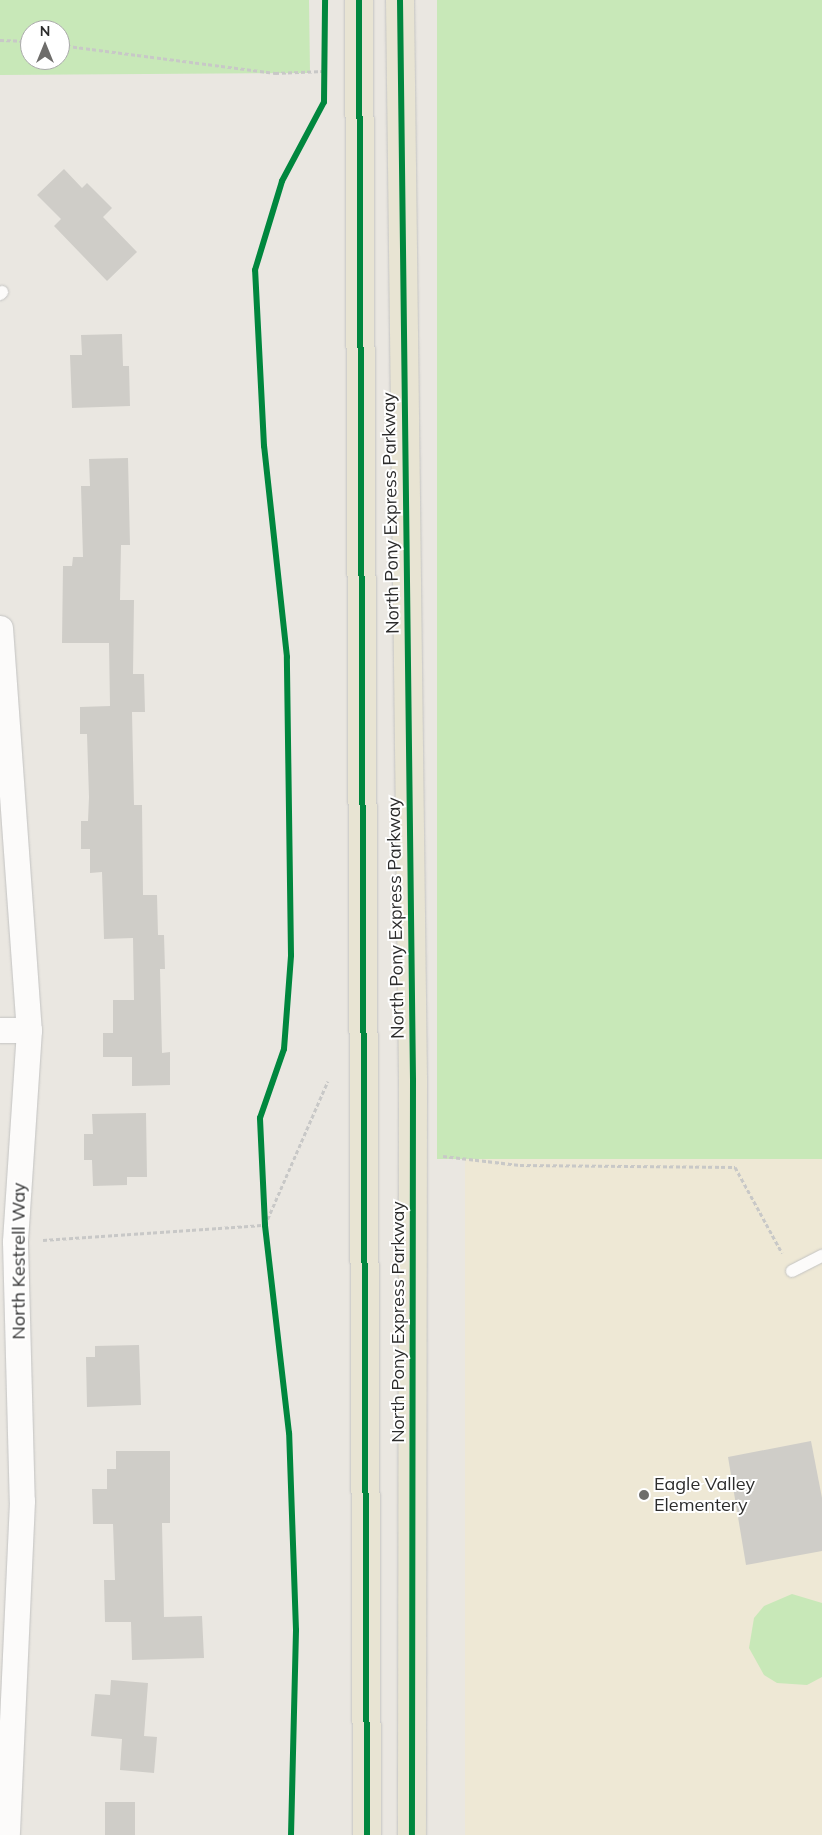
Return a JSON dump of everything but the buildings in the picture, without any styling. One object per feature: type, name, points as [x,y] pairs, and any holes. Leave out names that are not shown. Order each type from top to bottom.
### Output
[{"type":"main road","name":"North Pony Express Parkway","points":[[359,0],[367,1835]]},
{"type":"main road","name":"North Pony Express Parkway","points":[[400,0],[413,1080],[412,1835]]},
{"type":"street","name":"North Kestrell Way","points":[[0,628],[1,681],[29,1030],[15,1242],[7,1835]]},
{"type":"street","points":[[0,1030],[29,1030]]},
{"type":"lane","points":[[792,1271],[822,1256]]},
{"type":"path","points":[[0,40],[20,41]]},
{"type":"path","points":[[70,46],[276,73],[324,71]]},
{"type":"path","points":[[324,62],[324,79]]},
{"type":"path","points":[[265,1225],[328,1081]]},
{"type":"path","points":[[443,1147],[443,1157],[520,1165],[736,1167],[792,1271]]},
{"type":"path","points":[[264,1206],[266,1235]]},
{"type":"path","points":[[15,1242],[265,1225]]},
{"type":"shaded area","name":"Eagle Valley Elementery","points":[[465,1156],[822,1156],[822,1835],[465,1835]]},
{"type":"green space","points":[[0,0],[309,0],[310,73],[0,75]]},
{"type":"green space","points":[[437,0],[822,0],[822,1159],[437,1159]]},
{"type":"green space","points":[[792,1594],[822,1603],[822,1677],[807,1685],[777,1683],[764,1675],[749,1648],[754,1618],[764,1606]]},
{"type":"cycle path","points":[[291,1835],[296,1630],[289,1433],[265,1225],[260,1118],[284,1049],[291,955],[287,657],[264,446],[255,270],[282,181],[324,102],[325,0]]},
{"type":"cycle path","points":[[359,0],[367,1835]]},
{"type":"cycle path","points":[[400,0],[413,1080],[412,1835]]},
{"type":"place","name":"Eagle Valley Elementery","points":[[644,1495]]}]
